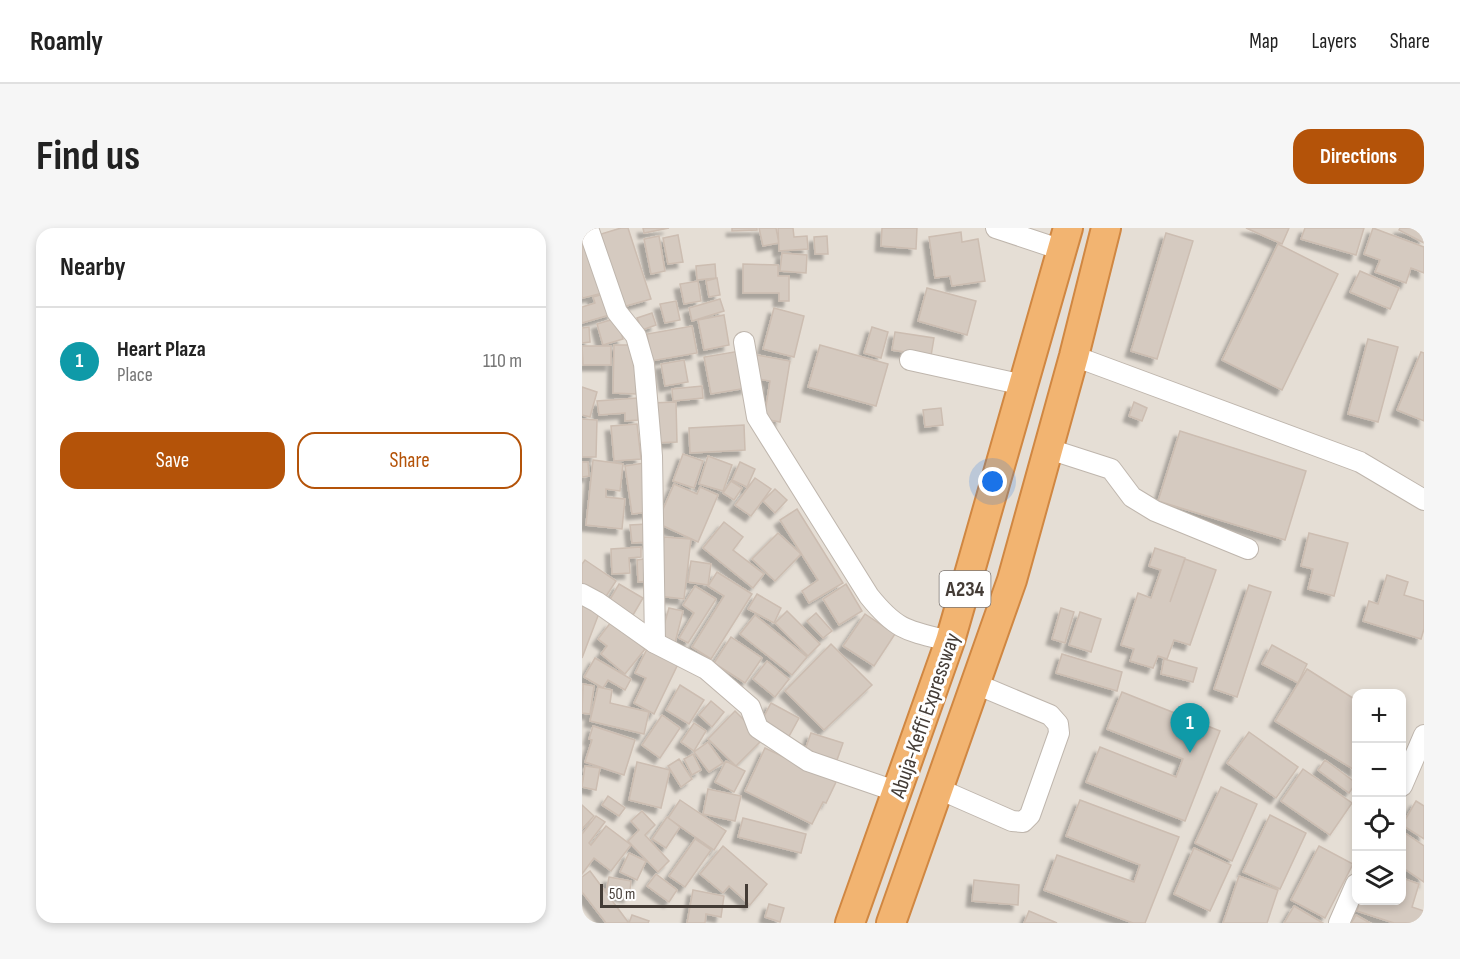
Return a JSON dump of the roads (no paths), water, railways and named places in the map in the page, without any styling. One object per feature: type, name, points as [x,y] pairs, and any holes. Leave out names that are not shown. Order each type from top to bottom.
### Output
[{"type":"highway","name":"Abuja-Keffi Expressway","points":[[891,923],[1012,580],[1074,356],[1106,228]]},
{"type":"highway","name":"Abuja-Keffi Expressway","points":[[850,923],[950,641],[1065,239]]},
{"type":"street","points":[[582,231],[587,228],[617,312],[636,336],[644,364],[651,456],[655,643]]},
{"type":"street","points":[[996,228],[1065,239]]},
{"type":"street","points":[[744,342],[757,417],[869,596],[884,615],[905,630],[950,641]]},
{"type":"street","points":[[1074,356],[1360,462],[1424,500]]},
{"type":"street","points":[[910,360],[1024,385]]},
{"type":"street","points":[[1049,449],[1111,469],[1132,497],[1155,511],[1248,549]]},
{"type":"street","points":[[582,594],[655,643],[706,669],[750,707],[758,728],[808,761],[897,792]]},
{"type":"street","points":[[939,789],[1012,821],[1023,822],[1030,815],[1052,753],[1059,733],[1058,724],[1050,715],[976,684]]},
{"type":"street","points":[[1406,775],[1424,735]]},
{"type":"street","points":[[1339,923],[1352,893]]},
{"type":"place","name":"Heart Plaza","points":[[1190,753]]}]
